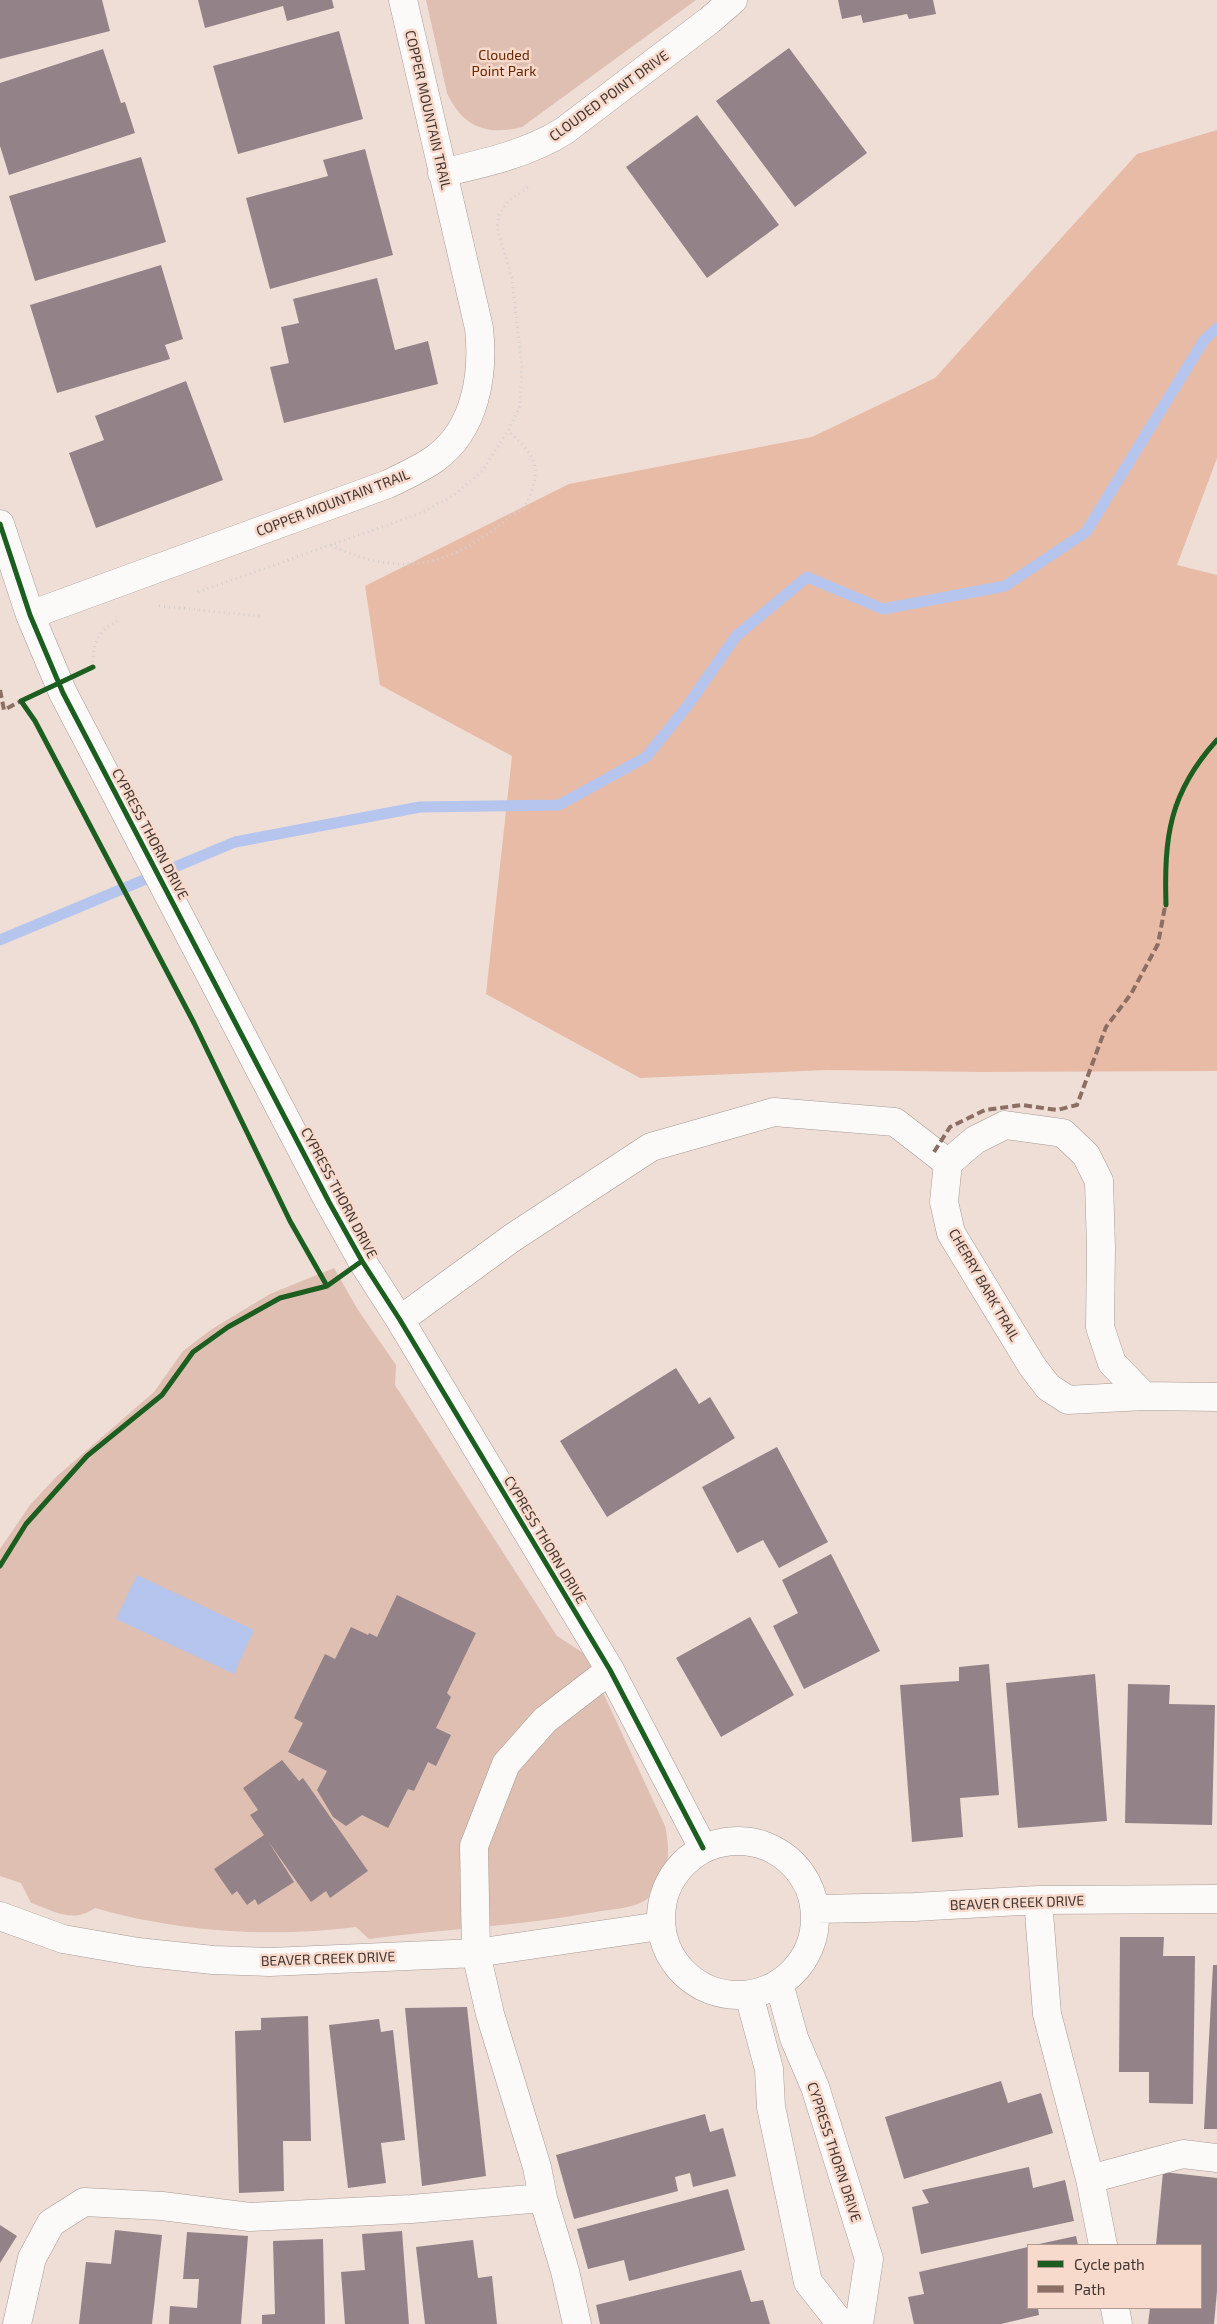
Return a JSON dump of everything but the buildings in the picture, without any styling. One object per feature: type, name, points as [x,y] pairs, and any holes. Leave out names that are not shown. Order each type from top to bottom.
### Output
[{"type":"street","name":"COPPER MOUNTAIN TRAIL","points":[[30,615],[388,484],[436,458],[451,444],[466,422],[475,398],[480,374],[482,351],[479,328],[403,0]]},
{"type":"street","name":"CLOUDED POINT DRIVE","points":[[442,173],[523,152],[553,138],[710,20],[732,0]]},
{"type":"street","name":"CYPRESS THORN DRIVE","points":[[0,524],[30,615],[63,693],[329,1202],[362,1261],[400,1320],[610,1670],[703,1848]]},
{"type":"street","points":[[400,1320],[512,1238],[652,1147],[774,1112],[895,1122],[948,1163],[975,1140],[1005,1125],[1064,1132],[1086,1155],[1099,1181],[1101,1248],[1100,1328],[1112,1363],[1144,1396]]},
{"type":"street","name":"CHERRY BARK TRAIL","points":[[948,1163],[944,1202],[951,1233],[1032,1366],[1048,1387],[1068,1400],[1144,1396],[1217,1397]]},
{"type":"street","points":[[577,2324],[565,2271],[543,2198],[537,2167],[490,2014],[476,1953],[474,1846],[506,1764],[545,1720],[610,1670]]},
{"type":"street","points":[[735,1841],[761,1844],[784,1855],[802,1874],[817,1909],[809,1949],[794,1972],[779,1983],[749,1995],[724,1995],[700,1986],[680,1971],[667,1950],[660,1926],[662,1901],[671,1878],[688,1858],[703,1848],[735,1841]]},
{"type":"street","name":"BEAVER CREEK DRIVE","points":[[817,1909],[914,1907],[1038,1900],[1217,1899]]},
{"type":"street","points":[[1038,1900],[1047,2014],[1090,2179],[1103,2244]]},
{"type":"street","name":"BEAVER CREEK DRIVE","points":[[0,1916],[62,1939],[138,1952],[213,1960],[270,1962],[476,1953],[660,1926]]},
{"type":"street","name":"CYPRESS THORN DRIVE","points":[[779,1983],[794,2038],[815,2087],[868,2259],[859,2324]]},
{"type":"street","points":[[749,1995],[769,2068],[771,2106],[808,2282],[841,2324]]},
{"type":"street","points":[[1090,2179],[1183,2154],[1217,2158]]},
{"type":"street","points":[[17,2324],[32,2258],[51,2223],[84,2202],[162,2206],[250,2217],[411,2209],[543,2198]]},
{"type":"street","points":[[1115,2309],[1118,2324]]},
{"type":"path","points":[[497,227],[499,215],[509,200],[529,187]]},
{"type":"path","points":[[330,545],[355,557],[388,564],[421,563],[456,552],[491,533],[526,505],[533,486],[535,467],[524,446],[508,431]]},
{"type":"path","points":[[159,606],[260,616]]},
{"type":"green space","name":"Clouded Point Park","points":[[426,0],[696,0],[522,127],[497,130],[477,126],[468,121],[453,105],[447,93]]},
{"type":"green space","points":[[334,1268],[358,1310],[396,1365],[395,1385],[557,1636],[585,1654],[665,1826],[668,1857],[664,1877],[653,1894],[638,1904],[539,1921],[369,1939],[356,1927],[291,1932],[224,1931],[159,1923],[95,1908],[87,1913],[71,1916],[31,1903],[21,1883],[0,1876],[0,1549],[30,1505],[56,1477],[154,1392],[183,1351],[212,1329],[270,1294]]},
{"type":"shaded area","points":[[1217,130],[1217,458],[1177,565],[1217,575],[1217,1071],[981,1072],[828,1070],[640,1078],[486,994],[512,756],[380,685],[365,586],[569,484],[812,437],[935,378],[1137,154]]},
{"type":"water","points":[[137,1575],[254,1630],[234,1674],[116,1619]]},
{"type":"waterway","points":[[0,940],[235,842],[420,807],[559,805],[646,757],[688,705],[736,636],[807,577],[883,609],[1005,586],[1086,532],[1204,340],[1217,328]]},
{"type":"marked path","points":[[0,690],[4,710],[21,701]]},
{"type":"marked path","points":[[934,1152],[950,1127],[985,1110],[1022,1105],[1057,1110],[1077,1105],[1106,1027],[1131,994],[1158,944],[1166,901]]},
{"type":"cycle path","points":[[0,524],[30,615],[63,693],[329,1202],[362,1261],[400,1320],[610,1670],[703,1848]]},
{"type":"cycle path","points":[[93,667],[21,701],[35,721],[194,1023],[290,1221],[327,1286]]},
{"type":"cycle path","points":[[1166,905],[1166,858],[1173,817],[1188,779],[1217,740]]},
{"type":"cycle path","points":[[0,1566],[26,1524],[87,1456],[162,1395],[193,1352],[228,1327],[280,1298],[327,1286],[362,1261]]}]
